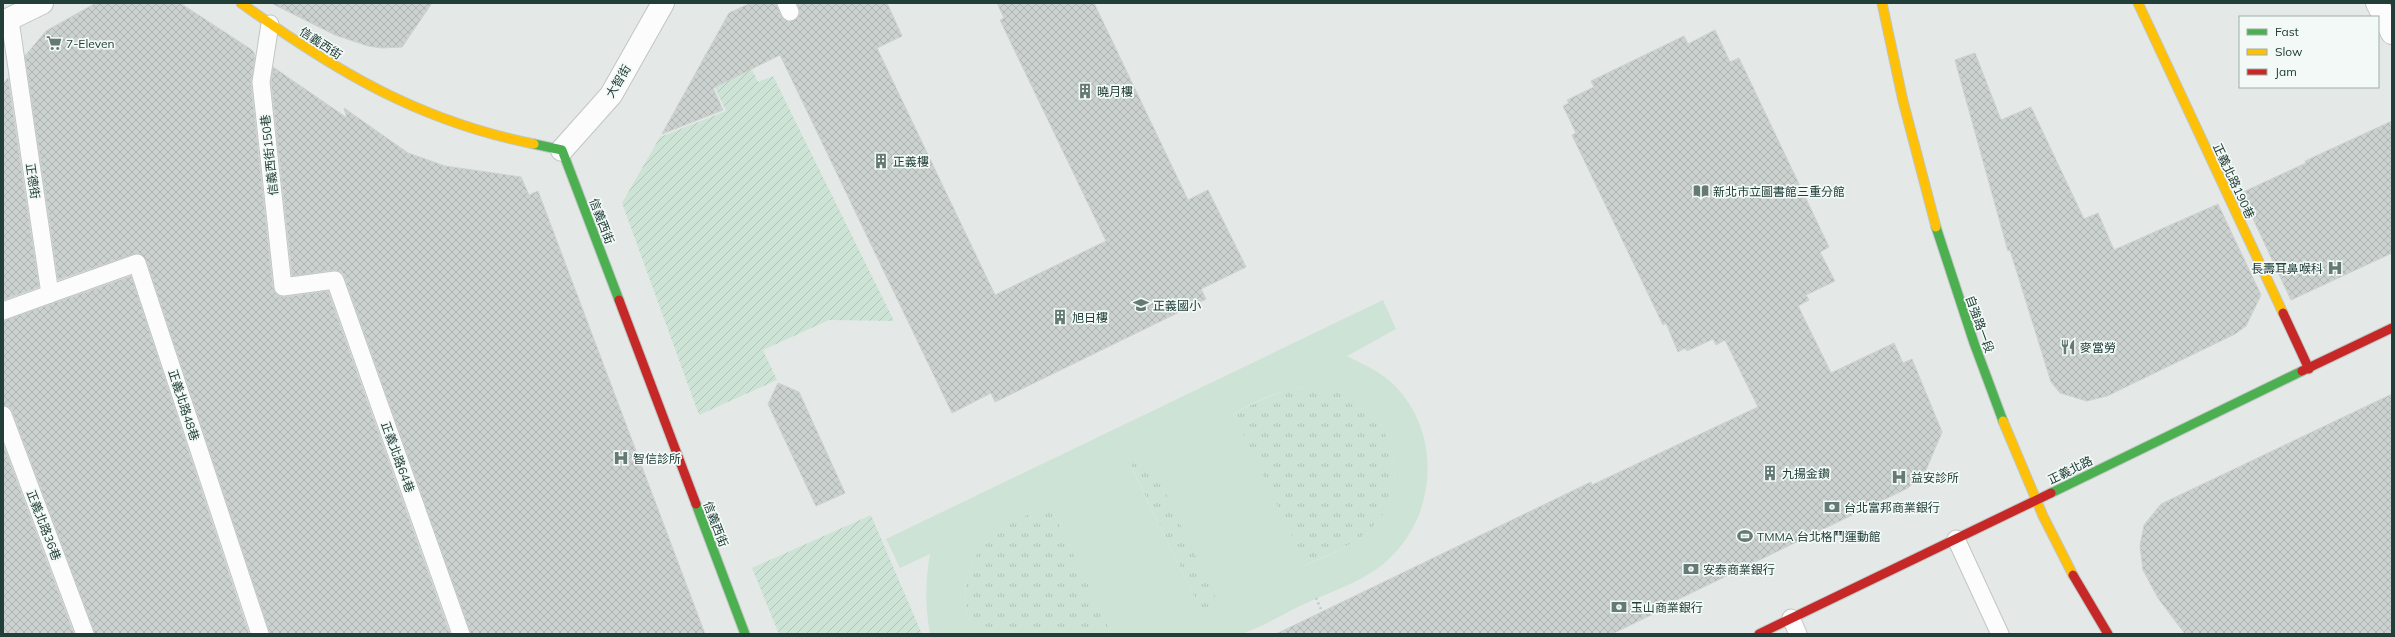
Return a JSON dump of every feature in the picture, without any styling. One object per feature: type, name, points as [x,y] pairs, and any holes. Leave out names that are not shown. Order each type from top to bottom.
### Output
[{"type":"street","points":[[6,21],[42,3]]},
{"type":"street","name":"信義西街","points":[[241,3],[270,24],[359,82],[419,110],[484,133],[562,150],[745,634]]},
{"type":"street","name":"大智街","points":[[562,150],[611,95],[663,3]]},
{"type":"street","name":"自強路一段","points":[[1882,3],[1894,66],[1924,188],[1960,306],[2006,430],[2036,500],[2084,597],[2108,634]]},
{"type":"street","name":"正義北路190巷","points":[[2138,3],[2309,369]]},
{"type":"street","points":[[2377,3],[2392,33]]},
{"type":"street","name":"正義北路","points":[[1759,634],[2392,328]]},
{"type":"lane","name":"正德街","points":[[6,21],[50,294]]},
{"type":"lane","name":"信義西街150巷","points":[[270,24],[261,82],[283,287],[335,280]]},
{"type":"lane","name":"正義北路48巷","points":[[50,294],[137,263],[260,634]]},
{"type":"lane","name":"正義北路64巷","points":[[335,280],[461,634]]},
{"type":"lane","points":[[3,311],[50,294]]},
{"type":"lane","name":"正義北路36巷","points":[[3,415],[85,634]]},
{"type":"lane","points":[[1956,539],[2000,634]]},
{"type":"lane","points":[[1791,618],[1798,634]]},
{"type":"path","points":[[1316,598],[1332,634]]},
{"type":"green space","points":[[727,18],[758,82],[773,76],[894,321],[829,320],[763,350],[777,380],[699,415],[622,203],[660,137],[726,111],[702,60]]},
{"type":"green space","points":[[1383,300],[1396,329],[1347,356],[1372,369],[1390,381],[1410,405],[1420,426],[1426,449],[1428,472],[1425,495],[1418,517],[1407,538],[1392,556],[1372,572],[1253,630],[1230,635],[1112,634],[1049,504],[1021,518],[995,534],[976,555],[967,580],[965,594],[966,608],[974,634],[930,634],[926,594],[930,554],[900,568],[886,539]],"holes":[[[1321,386],[1351,396],[1373,414],[1383,429],[1390,445],[1394,462],[1394,479],[1391,496],[1385,512],[1367,533],[1351,544],[1306,565],[1233,414],[1275,394],[1297,388]],[[1148,456],[1220,607],[1203,615],[1130,465]]]},
{"type":"green space","points":[[1321,386],[1351,396],[1373,414],[1383,429],[1390,445],[1394,462],[1394,479],[1391,496],[1385,512],[1367,533],[1350,544],[1305,565],[1233,414],[1275,394],[1296,389]]},
{"type":"green space","points":[[1148,456],[1221,607],[1203,615],[1130,464]]},
{"type":"green space","points":[[1049,504],[1112,634],[974,634],[966,608],[965,594],[967,580],[976,555],[995,534],[1021,518]]},
{"type":"green space","points":[[871,515],[922,634],[779,634],[752,568]]},
{"type":"building","points":[[96,3],[180,3],[252,50],[255,55],[251,83],[273,288],[279,296],[284,297],[328,291],[450,634],[270,634],[146,260],[139,253],[134,254],[58,280],[25,56],[46,31]]},
{"type":"building","points":[[271,3],[432,3],[402,47],[382,48],[368,46],[335,35]]},
{"type":"building","points":[[751,3],[776,3],[781,16],[789,22],[798,18],[800,13],[797,3],[887,3],[902,36],[877,48],[995,295],[1106,241],[1000,20],[1004,18],[997,3],[1094,3],[1188,200],[1208,190],[1246,267],[1201,289],[1206,299],[995,402],[991,393],[952,413],[780,55],[713,88],[723,110],[662,134],[729,13]]},
{"type":"building","points":[[1715,30],[1730,62],[1739,58],[1829,247],[1820,252],[1835,281],[1806,295],[1809,300],[1798,306],[1831,373],[1894,343],[1903,363],[1912,359],[1942,432],[1926,470],[1908,488],[1652,612],[1653,614],[1612,634],[1276,634],[1591,482],[1592,485],[1758,407],[1725,340],[1716,345],[1713,339],[1687,351],[1685,348],[1678,352],[1666,323],[1663,325],[1572,135],[1576,133],[1563,106],[1569,103],[1567,100],[1594,87],[1591,81],[1684,36],[1688,44]]},
{"type":"building","points":[[1975,53],[2001,120],[2031,107],[2084,219],[2098,213],[2114,250],[2218,204],[2261,295],[2246,326],[2235,334],[2107,396],[2087,401],[2060,393],[2051,382],[2010,250],[2008,251],[1955,60]]},
{"type":"building","points":[[273,67],[347,118],[344,108],[408,153],[445,166],[521,177],[529,195],[538,191],[705,634],[471,634],[344,276],[342,273],[334,270],[292,276],[271,82]]},
{"type":"building","points":[[8,78],[39,287],[3,300],[3,84]]},
{"type":"building","points":[[2392,121],[2392,253],[2291,300],[2241,193],[2306,163],[2305,161]]},
{"type":"building","points":[[131,276],[249,634],[95,634],[12,411],[9,407],[3,405],[3,321]]},
{"type":"building","points":[[778,383],[799,392],[845,493],[816,506],[768,404]]},
{"type":"building","points":[[2392,394],[2392,634],[2185,634],[2158,598],[2143,570],[2140,546],[2144,525],[2161,504]]},
{"type":"building","points":[[3,444],[74,634],[3,634]]},
{"type":"traffic: fast","points":[[534,144],[562,150],[619,300]]},
{"type":"traffic: fast","points":[[1936,227],[1974,343],[2003,421]]},
{"type":"traffic: fast","points":[[2051,493],[2302,371]]},
{"type":"traffic: fast","points":[[696,504],[745,634]]},
{"type":"traffic: slow","points":[[241,3],[310,50],[380,90],[453,122],[492,134],[534,144]]},
{"type":"traffic: slow","points":[[1882,3],[1903,101],[1936,227]]},
{"type":"traffic: slow","points":[[2138,3],[2283,313]]},
{"type":"traffic: slow","points":[[2003,421],[2043,516],[2073,575]]},
{"type":"traffic: jam","points":[[619,300],[696,504]]},
{"type":"traffic: jam","points":[[2283,313],[2309,369]]},
{"type":"traffic: jam","points":[[2302,371],[2392,328]]},
{"type":"traffic: jam","points":[[1759,634],[2051,493]]},
{"type":"traffic: jam","points":[[2073,575],[2108,634]]},
{"type":"place","name":"7-Eleven","points":[[54,43]]},
{"type":"place","name":"曉月樓","points":[[1085,91]]},
{"type":"place","name":"正義樓","points":[[881,161]]},
{"type":"place","name":"新北市立圖書館三重分館","points":[[1701,191]]},
{"type":"place","name":"長壽耳鼻喉科","points":[[2335,268]]},
{"type":"place","name":"正義國小","points":[[1141,305]]},
{"type":"place","name":"旭日樓","points":[[1060,317]]},
{"type":"place","name":"麥當勞","points":[[2068,347]]},
{"type":"place","name":"智信診所","points":[[621,458]]},
{"type":"place","name":"九揚金鑽","points":[[1770,473]]},
{"type":"place","name":"益安診所","points":[[1899,477]]},
{"type":"place","name":"台北富邦商業銀行","points":[[1832,507]]},
{"type":"place","name":"TMMA 台北格鬥運動館","points":[[1745,536]]},
{"type":"place","name":"安泰商業銀行","points":[[1691,569]]},
{"type":"place","name":"玉山商業銀行","points":[[1619,607]]}]
